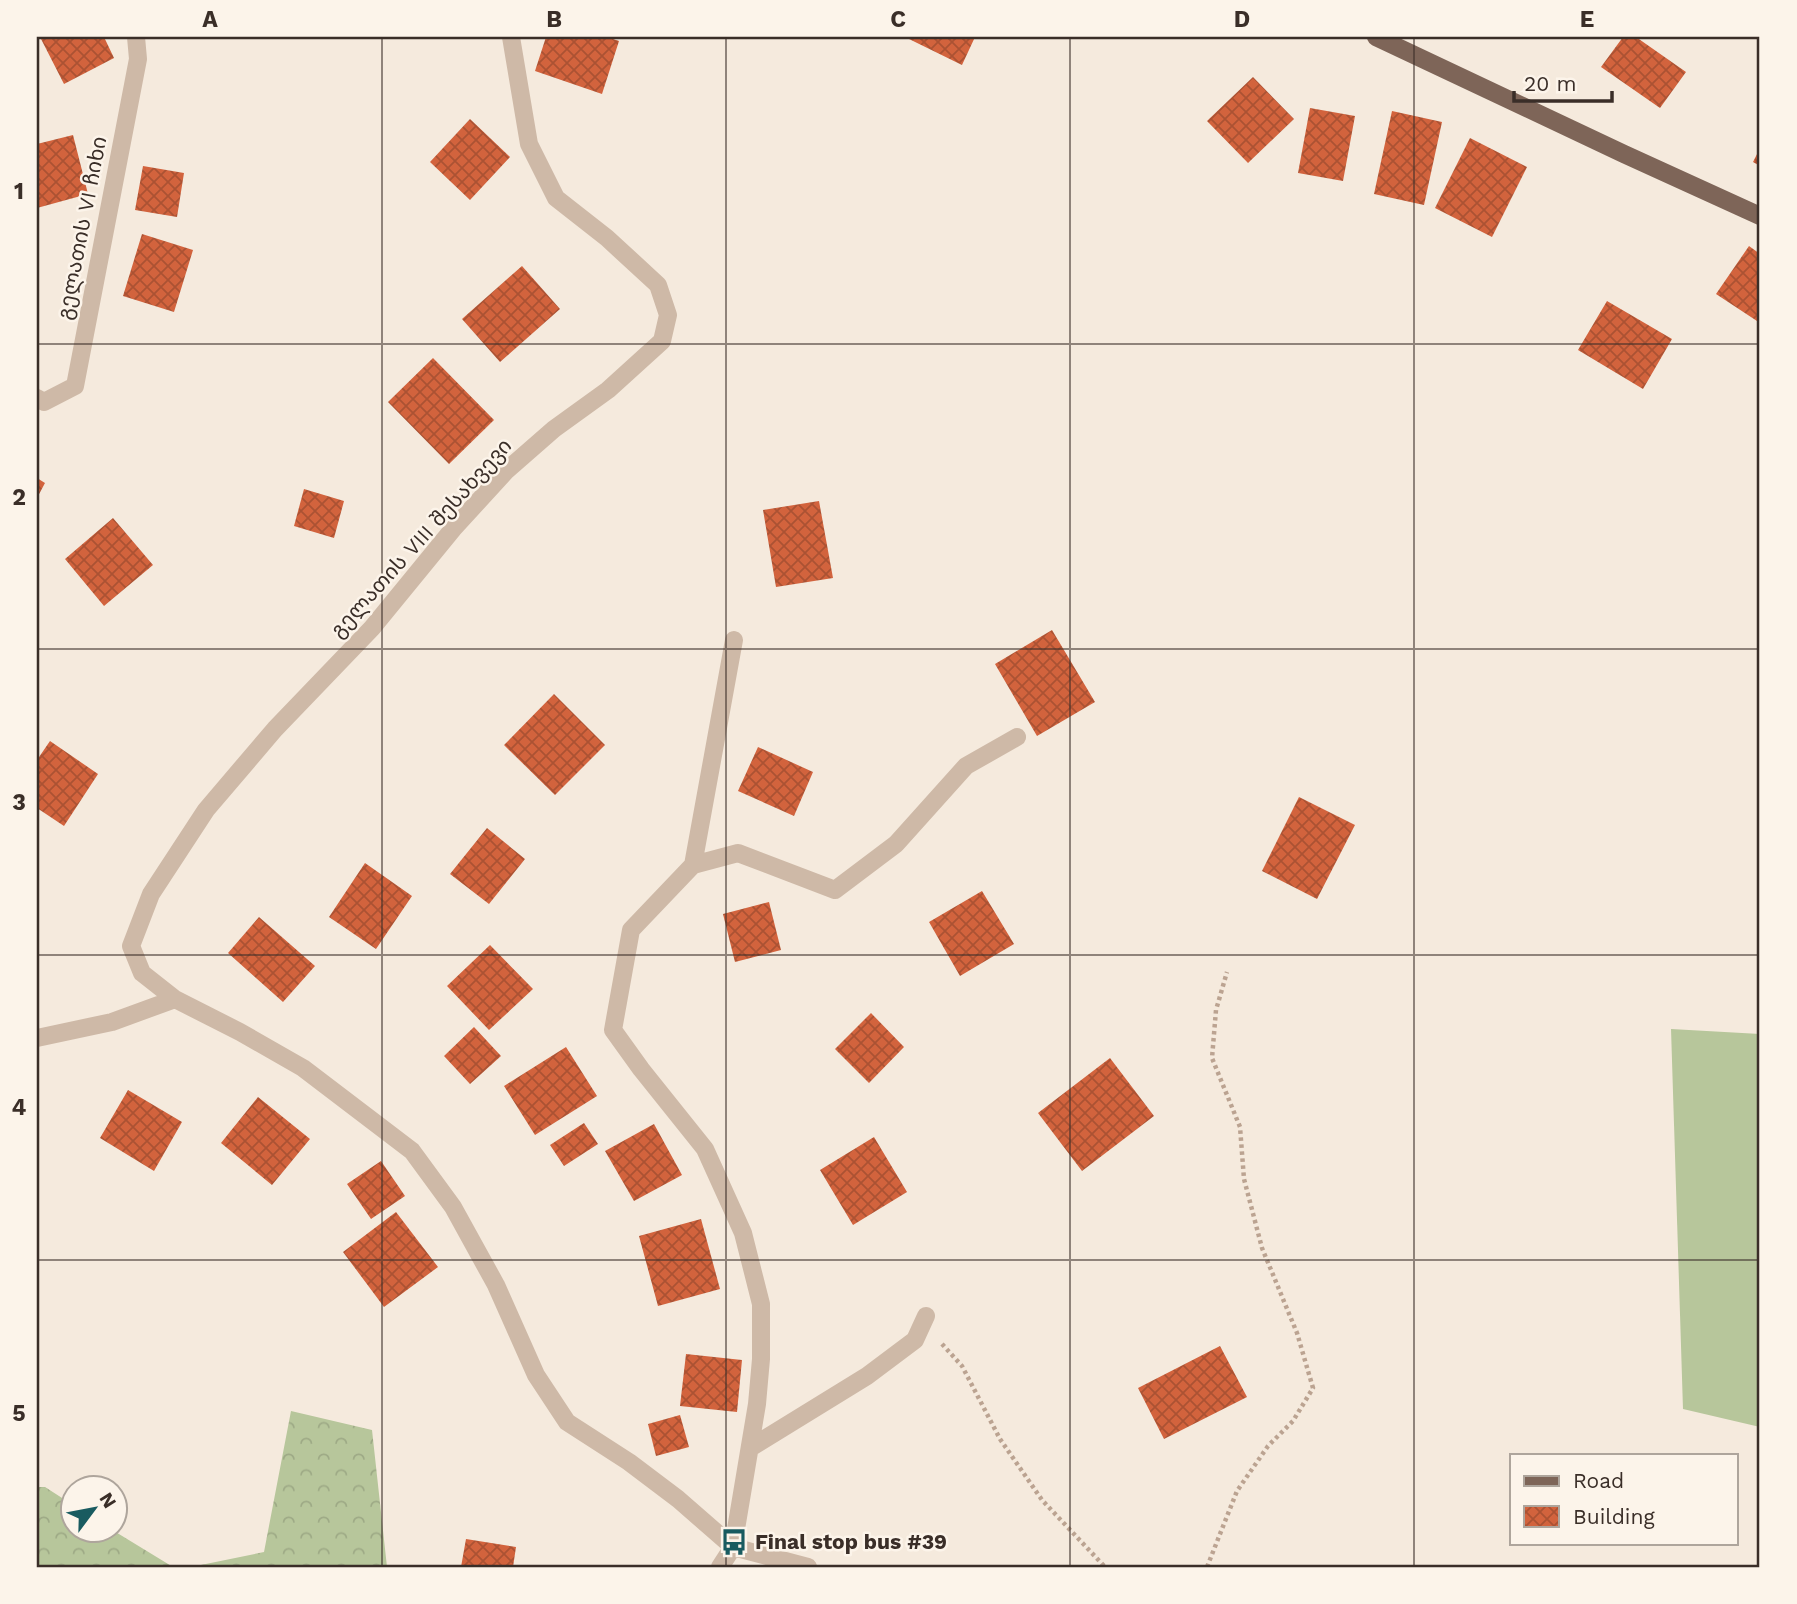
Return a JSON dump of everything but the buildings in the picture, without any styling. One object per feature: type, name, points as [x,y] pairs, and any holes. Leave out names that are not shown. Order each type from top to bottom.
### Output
[{"type":"main road","points":[[1376,37],[1760,216]]},
{"type":"street","name":"გელათის VI ჩიხი","points":[[37,398],[44,402],[75,386],[138,59],[136,37]]},
{"type":"street","name":"გელათის VIII შესახვევი","points":[[175,999],[142,972],[131,946],[151,894],[206,810],[275,729],[372,628],[453,529],[506,471],[554,429],[608,390],[662,341],[667,314],[658,285],[556,198],[529,144],[511,37]]},
{"type":"street","points":[[693,865],[734,640]]},
{"type":"street","points":[[720,1567],[733,1547],[757,1404],[761,1359],[761,1304],[743,1233],[705,1149],[612,1030],[631,930],[693,865],[738,853],[835,890],[896,844],[966,766],[1017,737]]},
{"type":"street","points":[[37,1038],[112,1022],[175,999],[303,1068],[411,1151],[453,1207],[496,1285],[536,1375],[568,1422],[639,1469],[733,1547],[808,1567]]},
{"type":"street","points":[[750,1448],[867,1376],[915,1340],[926,1316]]},
{"type":"path","points":[[1207,1567],[1237,1491],[1268,1446],[1293,1421],[1313,1388],[1297,1333],[1262,1248],[1244,1179],[1240,1127],[1212,1058],[1216,1010],[1227,972]]},
{"type":"path","points":[[926,1316],[943,1346],[962,1366],[1000,1439],[1042,1500],[1105,1567]]},
{"type":"green space","points":[[1671,1029],[1760,1034],[1760,1427],[1683,1409]]},
{"type":"green space","points":[[291,1411],[372,1430],[387,1567],[191,1567],[264,1552]]},
{"type":"green space","points":[[37,1487],[45,1487],[60,1497],[60,1544],[130,1544],[130,1541],[173,1567],[37,1567]]},
{"type":"place","name":"Final stop bus #39","points":[[734,1542]]}]
